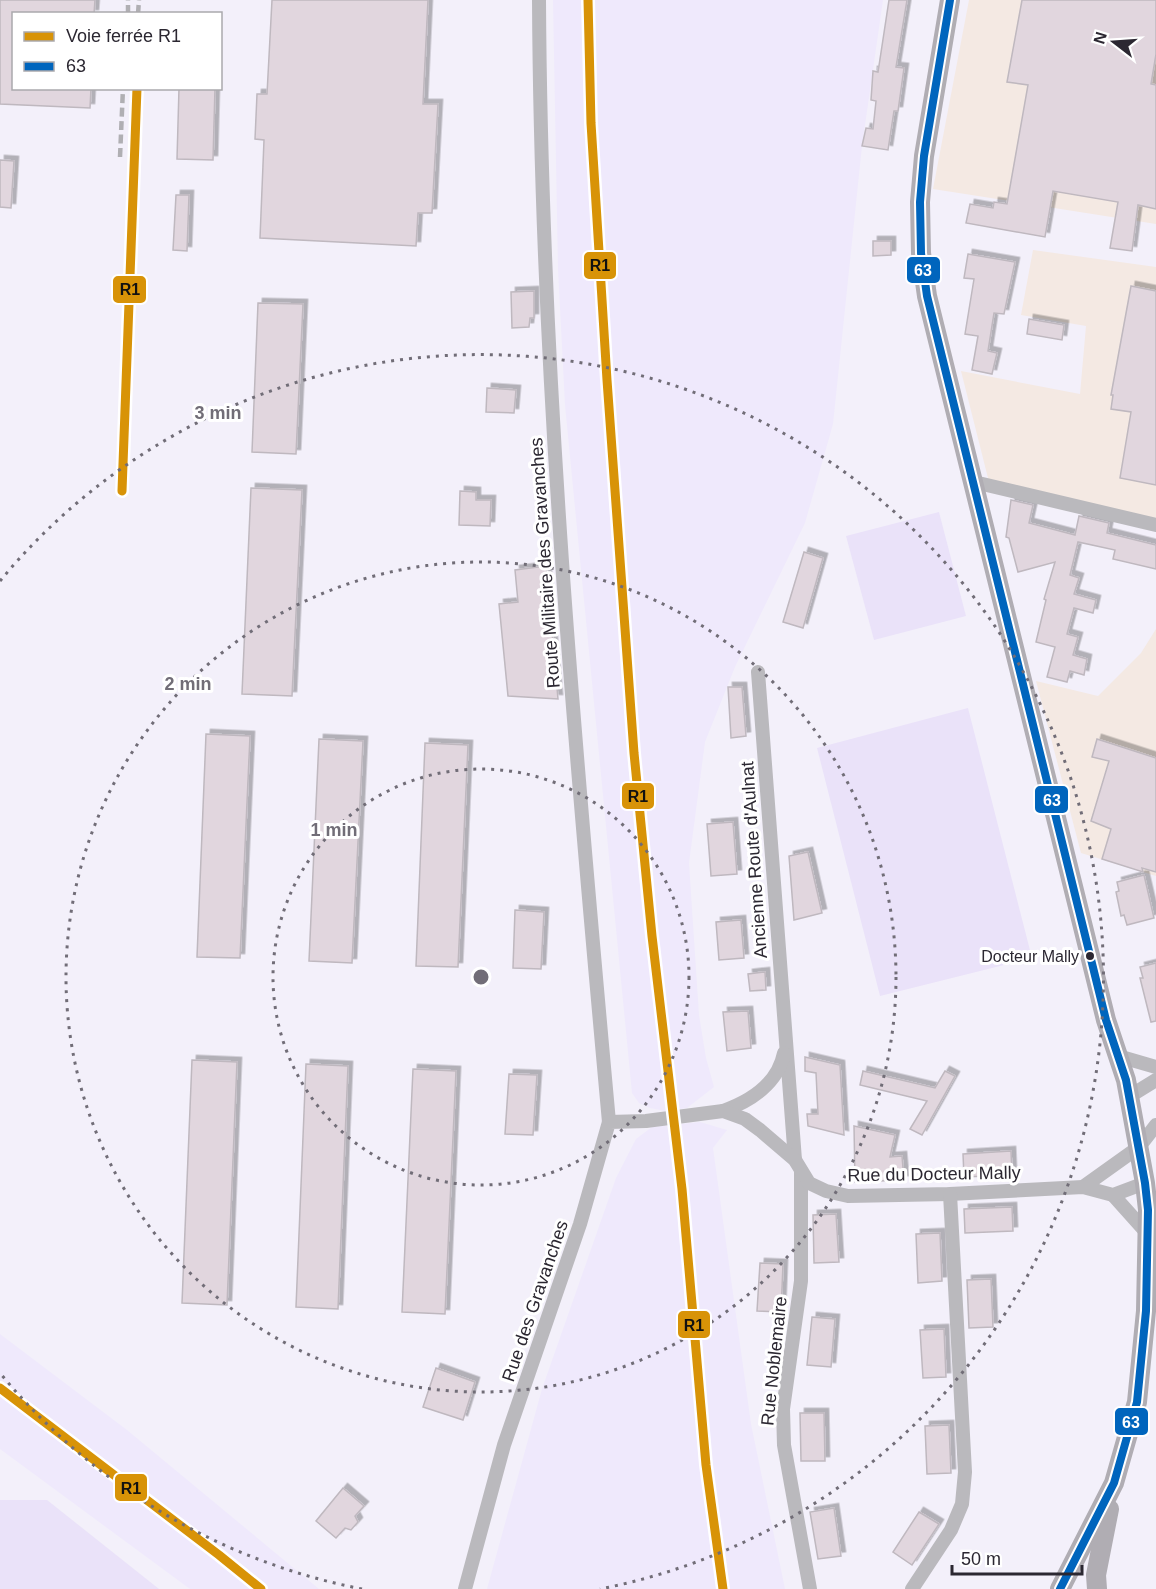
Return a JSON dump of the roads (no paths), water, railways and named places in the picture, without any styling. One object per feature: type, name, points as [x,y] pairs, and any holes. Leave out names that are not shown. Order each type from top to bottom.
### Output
[{"type":"main road","points":[[950,0],[924,156],[920,202],[921,253],[927,296],[1106,1020],[1124,1071],[1139,1147],[1148,1210],[1146,1311],[1137,1402],[1114,1483],[1096,1575],[1097,1589]]},
{"type":"main road","points":[[1060,1589],[1114,1483]]},
{"type":"street","name":"Route Militaire des Gravanches","points":[[539,0],[554,451],[609,1122]]},
{"type":"street","points":[[974,482],[1156,525]]},
{"type":"street","name":"Ancienne Route d'Aulnat","points":[[758,672],[786,1045],[798,1165]]},
{"type":"street","name":"Ancienne Route d'Aulnat","points":[[716,1112],[739,1105],[757,1094],[773,1079],[782,1064],[786,1045]]},
{"type":"street","points":[[1118,1056],[1156,1067]]},
{"type":"street","points":[[1130,1096],[1156,1080]]},
{"type":"street","points":[[609,1122],[646,1121],[716,1112]]},
{"type":"street","name":"Rue du Docteur Mally","points":[[716,1112],[745,1119],[798,1165],[809,1183],[826,1191],[849,1196],[950,1194],[1083,1187],[1113,1195]]},
{"type":"street","name":"Rue des Gravanches","points":[[465,1589],[504,1445],[580,1224],[609,1122]]},
{"type":"street","points":[[1083,1187],[1139,1147],[1156,1125]]},
{"type":"street","name":"Rue Noblemaire","points":[[798,1165],[801,1281],[783,1409],[784,1445],[810,1589]]},
{"type":"street","points":[[1145,1183],[1113,1195],[1147,1233]]},
{"type":"street","points":[[912,1589],[951,1530],[962,1504],[965,1472],[950,1194]]},
{"type":"railway","points":[[128,0],[128,12]]},
{"type":"railway","points":[[138,12],[139,0]]},
{"type":"railway","points":[[120,157],[123,90]]},
{"type":"railway","points":[[122,491],[137,90]]},
{"type":"rail line","name":"R1","points":[[588,0],[591,123],[634,753],[652,936],[682,1189],[706,1465],[723,1589]]},
{"type":"rail line","name":"R1","points":[[122,491],[137,90]]},
{"type":"rail line","name":"R1","points":[[0,1388],[261,1589]]},
{"type":"place","name":"Docteur Mally","points":[[1090,956]]}]
